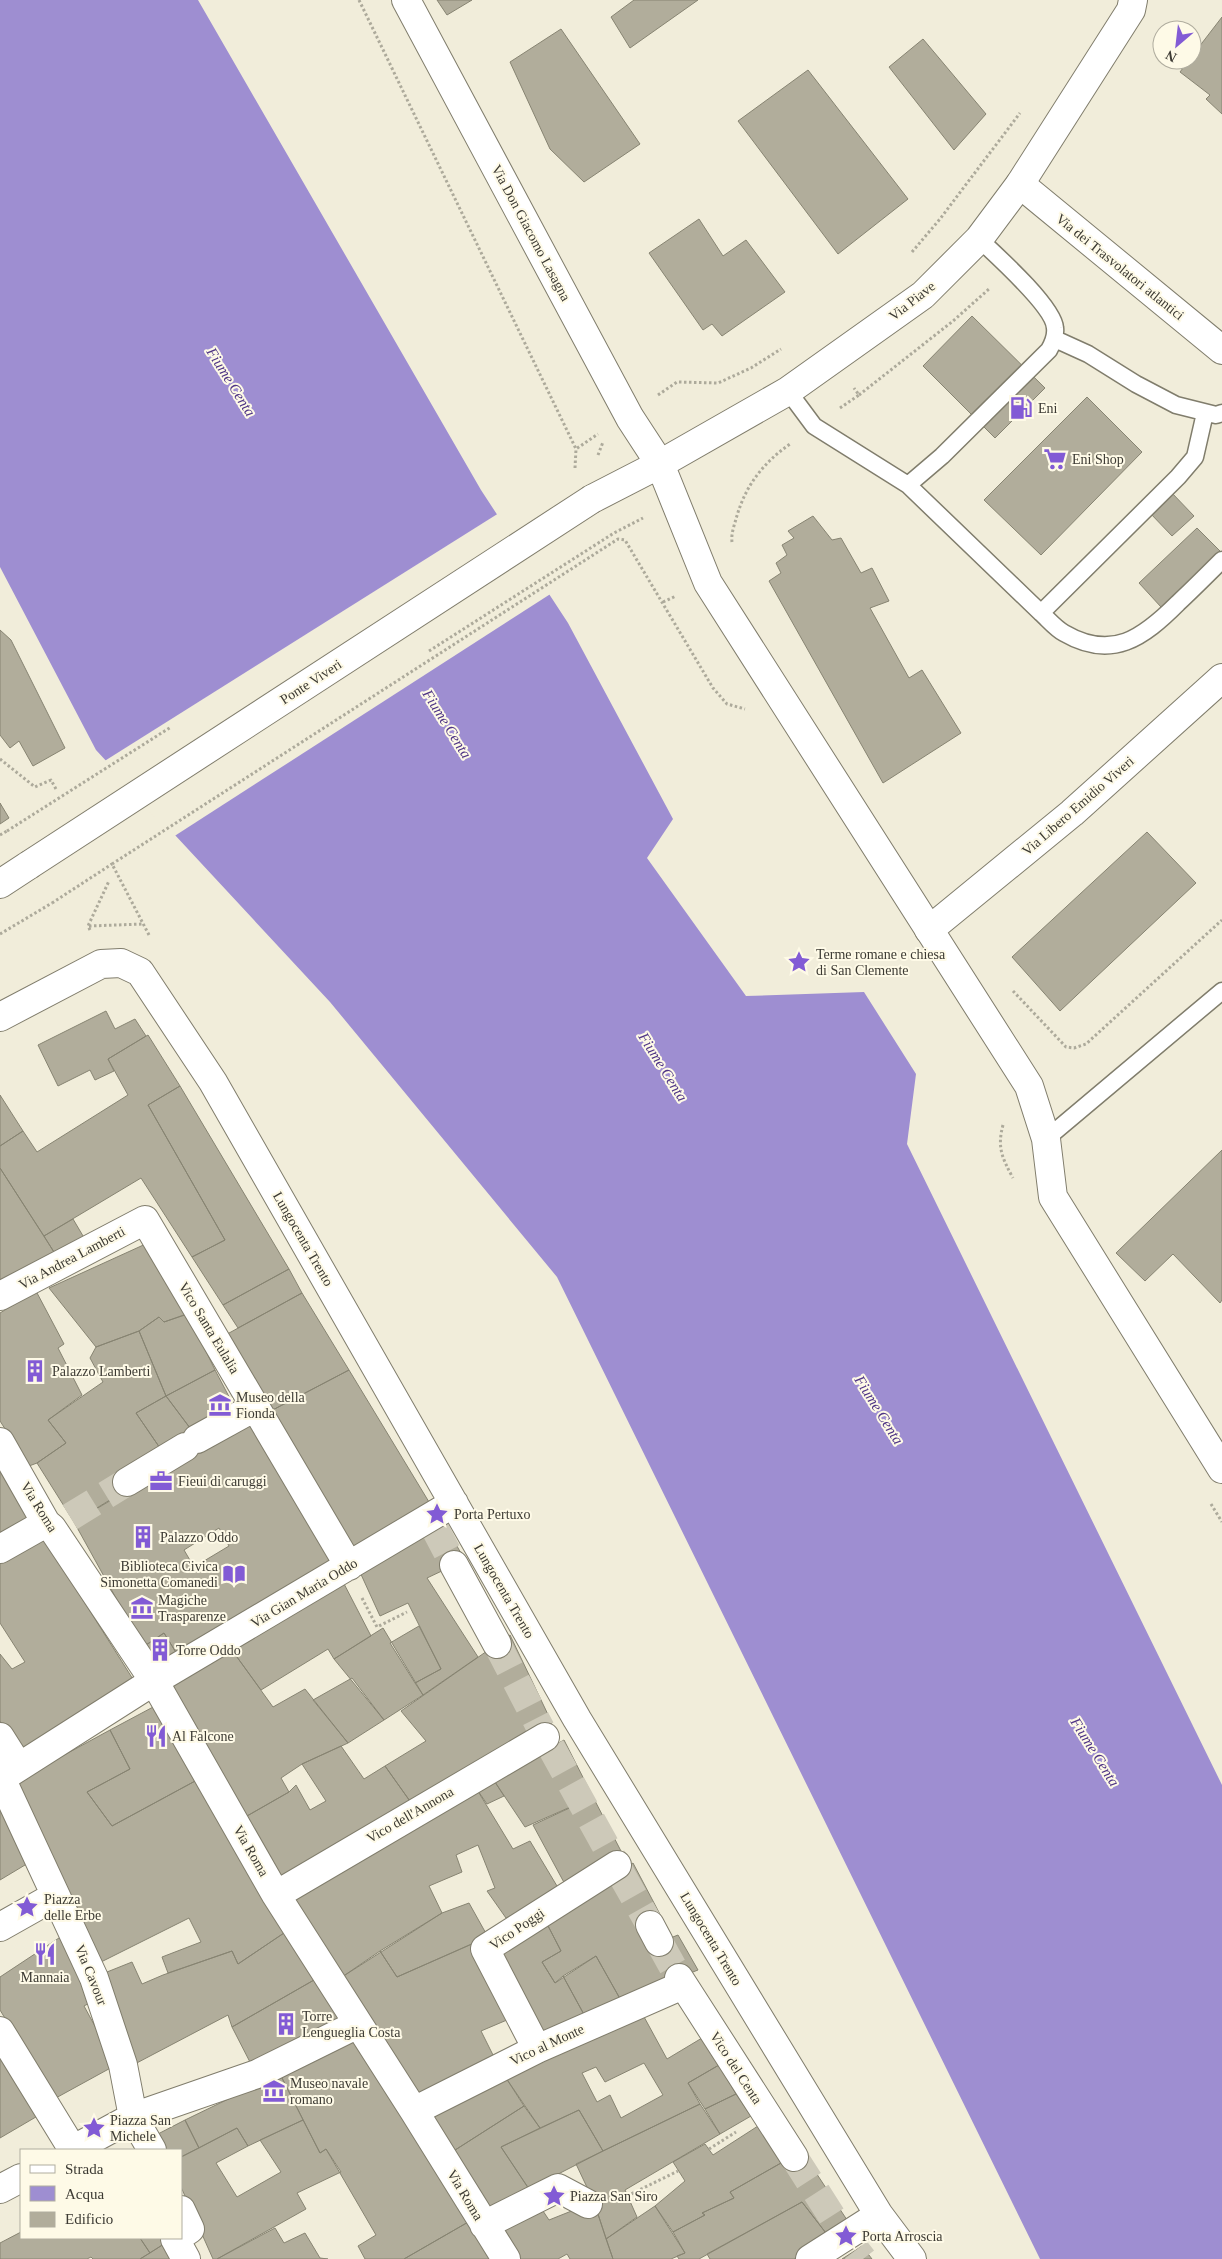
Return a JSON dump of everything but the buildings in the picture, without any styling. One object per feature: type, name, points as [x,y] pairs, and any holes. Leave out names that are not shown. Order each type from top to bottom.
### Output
[{"type":"street","name":"Via Don Giacomo Lasagna","points":[[406,0],[628,415],[660,464],[708,583],[1029,1086],[1046,1139],[1053,1197],[1219,1457]]},
{"type":"street","name":"Via Piave","points":[[592,499],[660,464],[788,391],[923,295],[979,239],[1020,184],[1134,3]]},
{"type":"street","name":"Via dei Trasvolatori atlantici","points":[[1020,184],[1222,350]]},
{"type":"street","name":"Ponte Viveri","points":[[0,884],[592,499]]},
{"type":"street","name":"Via Libero Emidio Viveri","points":[[929,930],[1072,813],[1222,678]]},
{"type":"street","name":"Lungocenta Trento","points":[[0,1017],[101,964],[121,963],[140,972],[213,1082],[577,1720],[879,2215],[912,2259]]},
{"type":"street","name":"Via Andrea Lamberti","points":[[0,1296],[145,1220]]},
{"type":"street","name":"Vico Santa Eulalia","points":[[145,1220],[348,1566]]},
{"type":"street","points":[[127,1482],[255,1407]]},
{"type":"street","name":"Via Roma","points":[[0,1442],[56,1523],[154,1682],[276,1895],[506,2259]]},
{"type":"street","name":"Via Gian Maria Oddo","points":[[7,1775],[154,1682],[348,1566],[432,1522],[454,1503]]},
{"type":"street","points":[[0,1549],[56,1523]]},
{"type":"street","points":[[454,1565],[497,1644]]},
{"type":"street","name":"Via Cavour","points":[[0,1737],[7,1775],[55,1896],[94,1978],[123,2066],[133,2118],[151,2149]]},
{"type":"street","name":"Vico dell'Annona","points":[[276,1895],[546,1738]]},
{"type":"street","name":"Vico Poggi","points":[[537,2049],[485,1948],[617,1865]]},
{"type":"street","points":[[0,1927],[55,1896]]},
{"type":"street","name":"Vico al Monte","points":[[414,2111],[537,2049],[681,1981]]},
{"type":"street","name":"Vico del Centa","points":[[681,1981],[794,2157]]},
{"type":"street","points":[[74,2149],[133,2118],[257,2074],[358,2024]]},
{"type":"street","points":[[0,2031],[71,2149]]},
{"type":"street","points":[[0,2189],[20,2179]]},
{"type":"street","points":[[484,2225],[558,2188],[588,2204]]},
{"type":"street","points":[[182,2212],[190,2229],[182,2237]]},
{"type":"street","points":[[810,2259],[847,2238],[879,2215]]},
{"type":"lane","points":[[908,484],[942,456],[1049,350],[1055,339],[1056,326],[1036,296],[1012,269],[979,239]]},
{"type":"lane","points":[[1055,339],[1088,354],[1136,384],[1176,405],[1216,415],[1222,413]]},
{"type":"lane","points":[[788,391],[814,426],[908,484],[1040,613],[1062,632],[1080,641],[1094,645],[1120,644],[1134,640],[1157,624],[1222,560]]},
{"type":"lane","points":[[1040,613],[1178,477],[1195,457],[1205,413]]},
{"type":"lane","points":[[1046,1139],[1222,991]]},
{"type":"path","points":[[359,0],[576,448],[574,471]]},
{"type":"path","points":[[909,256],[940,219],[1023,109]]},
{"type":"path","points":[[859,395],[954,321]]},
{"type":"path","points":[[576,448],[677,382],[718,384],[751,368],[789,344]]},
{"type":"path","points":[[732,546],[731,536],[739,507],[752,479],[770,458],[814,426]]},
{"type":"path","points":[[0,934],[52,903],[618,539],[625,540],[713,688],[727,704],[754,711]]},
{"type":"path","points":[[663,602],[708,583]]},
{"type":"path","points":[[0,759],[34,787],[51,780],[56,789]]},
{"type":"path","points":[[0,836],[7,831]]},
{"type":"path","points":[[110,881],[88,926],[143,924],[112,864]]},
{"type":"path","points":[[1004,1121],[999,1140],[1004,1162],[1014,1178]]},
{"type":"path","points":[[1208,1500],[1222,1522]]},
{"type":"path","points":[[348,1566],[376,1627],[407,1612]]},
{"type":"path","points":[[627,2196],[678,2171]]},
{"type":"water","name":"Fiume Centa","points":[[0,0],[198,0],[481,490],[568,623],[673,819],[647,858],[746,996],[864,992],[916,1074],[907,1144],[1222,1785],[1222,2259],[1040,2259],[557,1277],[330,1002],[96,750],[0,567]]},
{"type":"pier","points":[[499,513],[552,593],[173,837],[103,762]]},
{"type":"tunnel","points":[[70,1517],[127,1482]]},
{"type":"tunnel","points":[[434,1527],[454,1565]]},
{"type":"tunnel","points":[[497,1644],[541,1729]]},
{"type":"tunnel","points":[[551,1747],[613,1859]]},
{"type":"tunnel","points":[[620,1872],[650,1925]]},
{"type":"tunnel","points":[[659,1942],[679,1978]]},
{"type":"tunnel","points":[[794,2157],[840,2229]]},
{"type":"tunnel","points":[[856,2250],[863,2259]]},
{"type":"place","name":"Eni","points":[[1021,408]]},
{"type":"place","name":"Eni Shop","points":[[1055,459]]},
{"type":"place","name":"Terme romane e chiesa di San Clemente","points":[[799,962]]},
{"type":"place","name":"Palazzo Lamberti","points":[[35,1371]]},
{"type":"place","name":"Museo della Fionda","points":[[220,1405]]},
{"type":"place","name":"Fieui di caruggi","points":[[161,1481]]},
{"type":"place","name":"Porta Pertuxo","points":[[437,1514]]},
{"type":"place","name":"Palazzo Oddo","points":[[143,1537]]},
{"type":"place","name":"Biblioteca Civica Simonetta Comanedi","points":[[234,1574]]},
{"type":"place","name":"Magiche Trasparenze","points":[[142,1608]]},
{"type":"place","name":"Torre Oddo","points":[[160,1650]]},
{"type":"place","name":"Al Falcone","points":[[156,1736]]},
{"type":"place","name":"Piazza delle Erbe","points":[[27,1907]]},
{"type":"place","name":"Mannaia","points":[[45,1954]]},
{"type":"place","name":"Torre Lengueglia Costa","points":[[286,2024]]},
{"type":"place","name":"Museo navale romano","points":[[274,2091]]},
{"type":"place","name":"Piazza San Michele","points":[[94,2128]]},
{"type":"place","name":"Piazza San Siro","points":[[554,2196]]},
{"type":"place","name":"Porta Arroscia","points":[[846,2236]]}]
